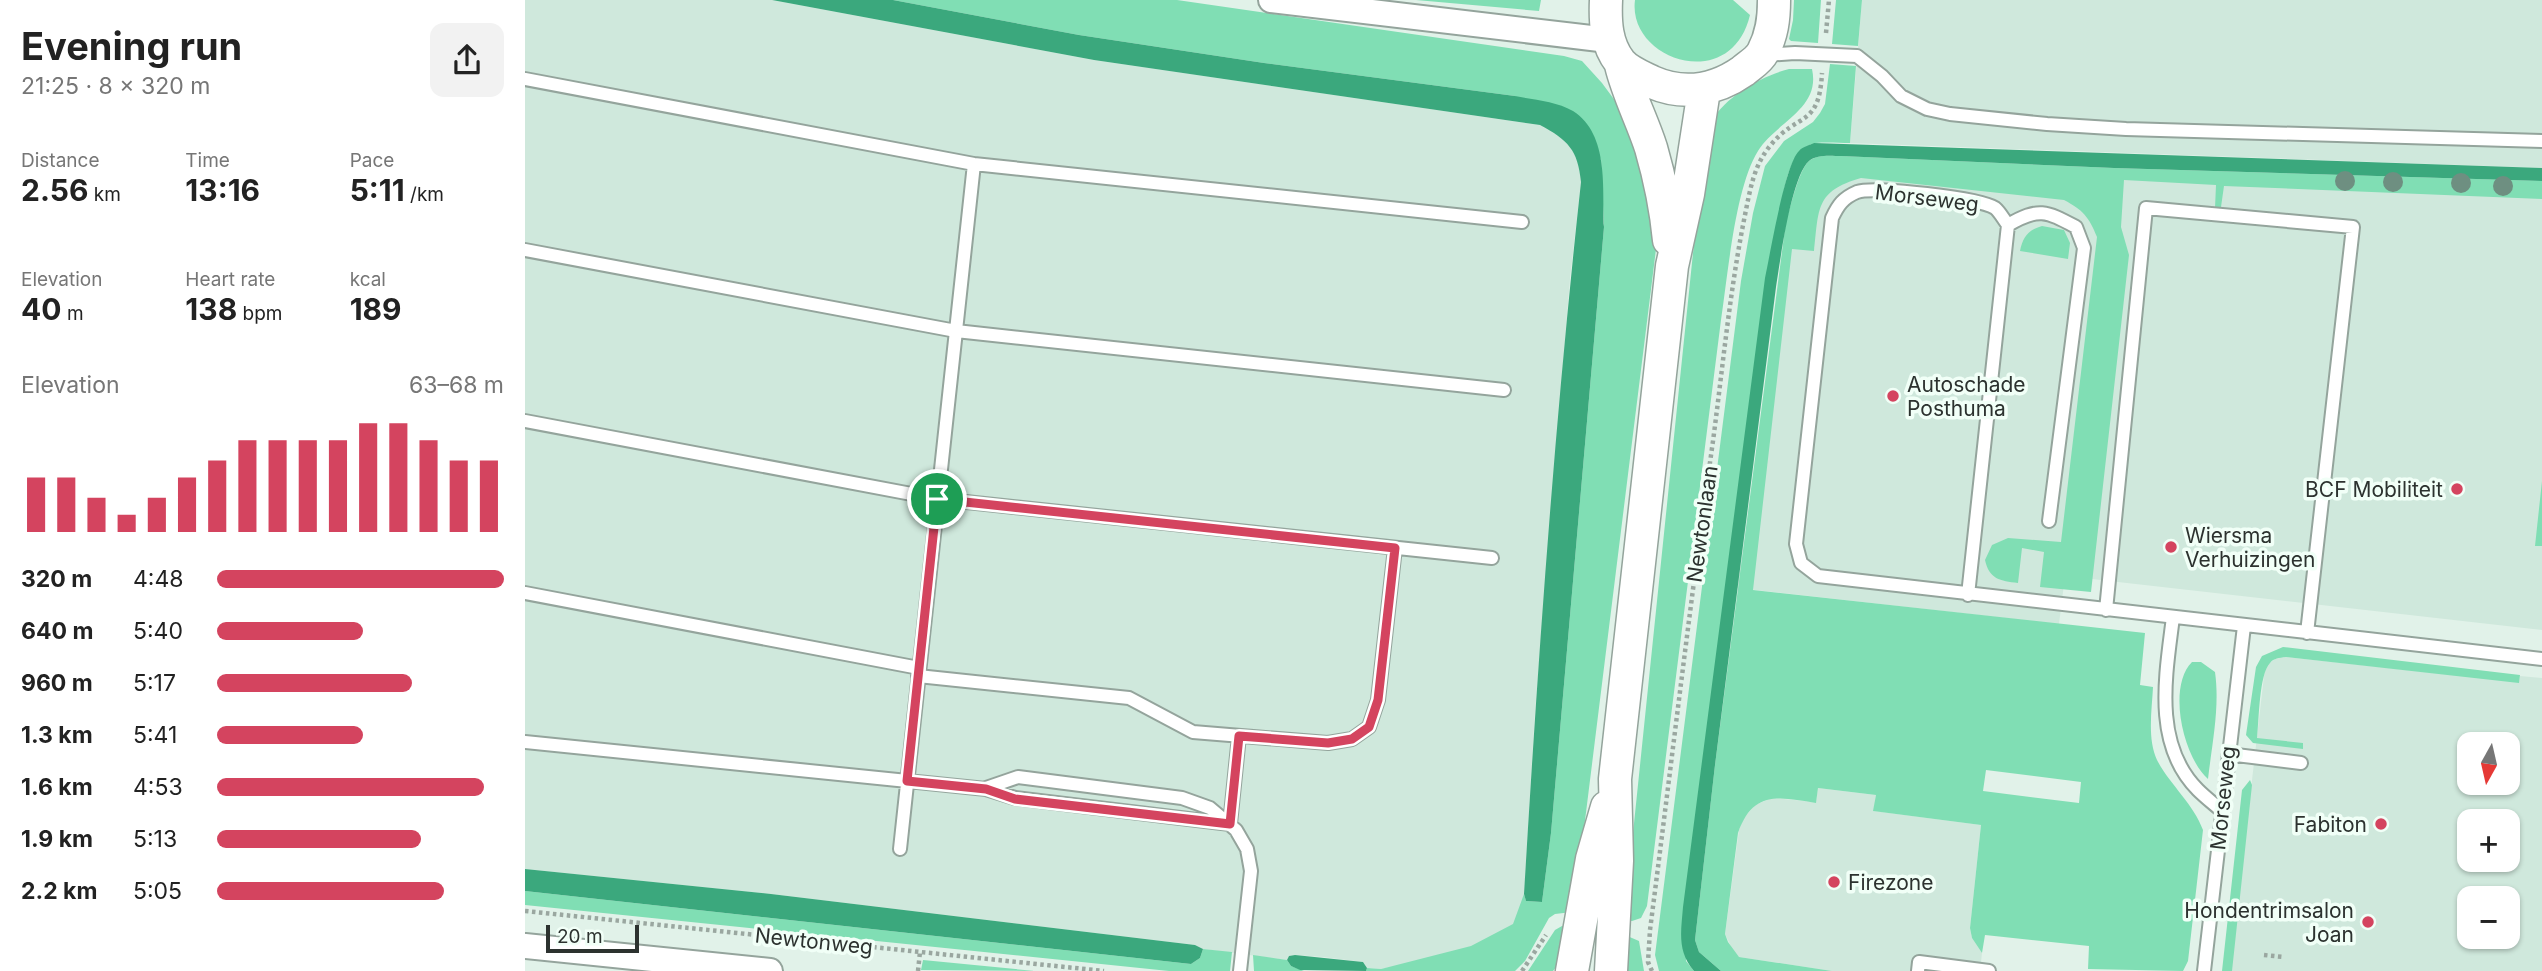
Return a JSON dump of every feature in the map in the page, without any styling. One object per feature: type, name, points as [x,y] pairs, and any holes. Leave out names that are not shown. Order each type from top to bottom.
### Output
[{"type":"street","points":[[1271,0],[1615,53],[1657,84],[1680,90],[1704,90],[1729,81],[1762,55],[1774,18],[1774,0]]},
{"type":"street","points":[[1606,0],[1615,53],[1650,146],[1665,202],[1672,266]]},
{"type":"street","points":[[1611,971],[1617,861],[1615,779],[1672,266],[1688,194],[1704,90]]},
{"type":"street","points":[[1571,971],[1592,859],[1615,779]]},
{"type":"street","name":"Newtonweg","points":[[525,946],[770,971]]},
{"type":"lane","points":[[1762,55],[1795,53],[1857,56],[1882,75],[1901,96],[1927,110],[1964,115],[2126,129],[2542,141]]},
{"type":"lane","points":[[525,79],[974,164],[1522,222]]},
{"type":"lane","points":[[900,849],[974,164]]},
{"type":"lane","name":"Morseweg","points":[[2008,225],[1995,209],[1973,200],[1879,190],[1859,191],[1840,201],[1832,218],[1795,544],[1801,563],[1818,576],[2542,659]]},
{"type":"lane","points":[[2106,610],[2146,208],[2353,227],[2307,633]]},
{"type":"lane","points":[[1968,595],[2008,225],[2028,214],[2051,213],[2076,227],[2084,248],[2049,521]]},
{"type":"lane","points":[[525,250],[955,331],[1504,390]]},
{"type":"lane","points":[[525,421],[937,499],[1492,558]]},
{"type":"lane","points":[[525,593],[919,672],[1129,698],[1193,732],[1328,743],[1352,739],[1369,727],[1378,700],[1395,548]]},
{"type":"lane","points":[[2173,617],[2164,690],[2169,735],[2180,764],[2196,788],[2223,811]]},
{"type":"lane","name":"Morseweg","points":[[2203,971],[2245,626]]},
{"type":"lane","points":[[1230,824],[1239,736]]},
{"type":"lane","points":[[525,742],[986,789],[1015,799],[1230,824]]},
{"type":"lane","points":[[2228,754],[2301,763]]},
{"type":"lane","points":[[986,789],[1018,778],[1182,798],[1210,808],[1230,824],[1247,849],[1251,871],[1240,971]]},
{"type":"lane","points":[[1919,967],[1989,971]]},
{"type":"path","name":"Newtonlaan","points":[[1653,971],[1648,962],[1650,930],[1700,529],[1740,241],[1752,183],[1762,156],[1776,138],[1811,114],[1818,103]]},
{"type":"path","name":"Newtonweg","points":[[525,911],[1104,971]]},
{"type":"path","points":[[918,971],[920,952]]},
{"type":"path","points":[[2264,955],[2283,957]]},
{"type":"shaded area","points":[[525,0],[772,0],[1094,60],[1540,125],[1559,136],[1572,148],[1580,167],[1581,182],[1570,279],[1535,713],[1524,894],[1526,901],[1512,941],[1381,969],[1367,968],[1363,962],[1323,957],[1295,955],[1289,956],[1287,960],[1203,949],[1195,945],[771,894],[525,869]]},
{"type":"shaded area","points":[[772,0],[893,0],[1079,35],[1515,96],[1566,108],[1585,121],[1599,148],[1602,164],[1604,227],[1551,833],[1542,902],[1526,901],[1524,894],[1548,538],[1581,182],[1580,171],[1570,147],[1540,125],[1094,60]]},
{"type":"shaded area","points":[[893,0],[1177,0],[1564,56],[1582,61],[1630,121],[1658,233],[1574,909],[1572,912],[1555,914],[1549,918],[1525,961],[1515,971],[1366,971],[1367,968],[1381,969],[1471,946],[1513,924],[1524,894],[1526,901],[1542,902],[1551,833],[1604,227],[1601,159],[1515,96],[1079,35]]},
{"type":"shaded area","points":[[1416,0],[1541,0],[1539,11]]},
{"type":"shaded area","points":[[1635,0],[1733,0],[1750,15],[1739,40],[1723,55],[1703,61],[1682,60],[1663,52],[1647,39],[1637,21]]},
{"type":"shaded area","points":[[1794,0],[1821,0],[1818,43],[1789,39]]},
{"type":"shaded area","points":[[1836,0],[1862,0],[1858,46],[1832,44]]},
{"type":"shaded area","points":[[1862,0],[2542,0],[2542,168],[1850,143]]},
{"type":"shaded area","points":[[1830,64],[1856,66],[1850,143],[1816,143],[1799,152],[1789,171],[1779,213],[1686,961],[1694,971],[1659,971],[1655,955],[1741,281],[1753,213],[1765,166],[1784,141],[1813,122],[1825,104]]},
{"type":"shaded area","points":[[1789,69],[1812,69],[1813,83],[1804,105],[1758,151],[1743,187],[1738,209],[1721,320],[1647,906],[1641,918],[1624,920],[1693,253],[1712,120],[1726,103],[1746,88]]},
{"type":"shaded area","points":[[1814,143],[2542,168],[2542,181],[2114,168],[1841,156],[1820,156],[1809,161],[1792,201],[1776,287],[1695,940],[1699,952],[1721,971],[1694,971],[1683,949],[1683,907],[1765,278],[1788,173],[1799,151]]},
{"type":"shaded area","points":[[1837,156],[2114,168],[2542,181],[2542,199],[2224,186],[2221,207],[2215,208],[2216,185],[2124,180],[2121,227],[2129,255],[2091,592],[2040,587],[2044,552],[2022,548],[2018,583],[1996,578],[1989,571],[1985,560],[1992,545],[2008,538],[2061,542],[2097,237],[2085,215],[2064,200],[1861,178],[1846,183],[1827,196],[1819,213],[1814,251],[1792,249],[1753,590],[2145,633],[2140,685],[2153,687],[2151,724],[2154,752],[2162,769],[2193,811],[2203,830],[2188,961],[2183,971],[2088,969],[2089,946],[1985,935],[1982,953],[1972,938],[1970,928],[1981,825],[1873,811],[1876,795],[1818,788],[1816,803],[1790,799],[1769,800],[1751,809],[1744,819],[1738,833],[1725,934],[1739,957],[1832,971],[1721,971],[1699,952],[1695,940],[1715,765],[1786,221],[1804,167],[1811,159]],"holes":[[[1986,770],[2081,782],[2079,803],[1983,791]]]},
{"type":"shaded area","points":[[1802,174],[2542,181],[2542,630],[2065,576],[2059,624],[1737,588]]},
{"type":"shaded area","points":[[2042,226],[2064,230],[2070,243],[2068,259],[2020,251],[2027,235]]},
{"type":"shaded area","points":[[2542,481],[2542,546],[2535,546]]},
{"type":"shaded area","points":[[2283,647],[2520,675],[2519,683],[2279,658],[2273,660],[2266,669],[2260,698],[2257,738],[2303,743],[2303,749],[2253,743],[2246,735],[2256,667],[2262,656]]},
{"type":"shaded area","points":[[2285,657],[2519,682],[2520,676],[2542,678],[2542,971],[2230,971],[2267,665],[2275,659]]},
{"type":"shaded area","points":[[2192,662],[2201,662],[2215,672],[2216,712],[2208,779],[2191,755],[2181,722],[2180,688],[2184,673]]},
{"type":"shaded area","points":[[2250,780],[2252,785],[2232,971],[2222,971],[2242,790]]},
{"type":"shaded area","points":[[1818,788],[1876,795],[1874,811],[1981,825],[1970,928],[1972,938],[1982,953],[1980,971],[1832,971],[1739,957],[1733,951],[1725,934],[1739,830],[1743,819],[1755,805],[1772,798],[1816,802]]},
{"type":"shaded area","points":[[525,869],[771,894],[1195,945],[1203,949],[1200,958],[1191,964],[525,891]]},
{"type":"shaded area","points":[[525,891],[1191,964],[1200,958],[1203,949],[1232,952],[1230,971],[1169,971],[525,905]]},
{"type":"shaded area","points":[[1569,926],[1562,959],[1553,971],[1528,971],[1555,930]]},
{"type":"shaded area","points":[[1625,935],[1639,941],[1644,971],[1626,971]]},
{"type":"shaded area","points":[[1253,955],[1287,960],[1291,966],[1304,971],[1254,971]]},
{"type":"shaded area","points":[[1289,956],[1363,962],[1367,968],[1366,971],[1300,970],[1291,966],[1287,960]]},
{"type":"shaded area","points":[[923,960],[1035,971],[921,970]]},
{"type":"place","name":"Autoschade Posthuma","points":[[1893,396]]},
{"type":"place","name":"BCF Mobiliteit","points":[[2457,489]]},
{"type":"place","name":"Wiersma Verhuizingen","points":[[2171,547]]},
{"type":"place","name":"Fabiton","points":[[2381,824]]},
{"type":"place","name":"Firezone","points":[[1834,882]]},
{"type":"place","name":"Hondentrimsalon Joan","points":[[2368,922]]},
{"type":"route","points":[[937,499],[1395,548],[1378,700],[1369,727],[1352,739],[1328,743],[1239,736],[1230,824],[1015,799],[986,789],[907,781],[937,499]]}]
